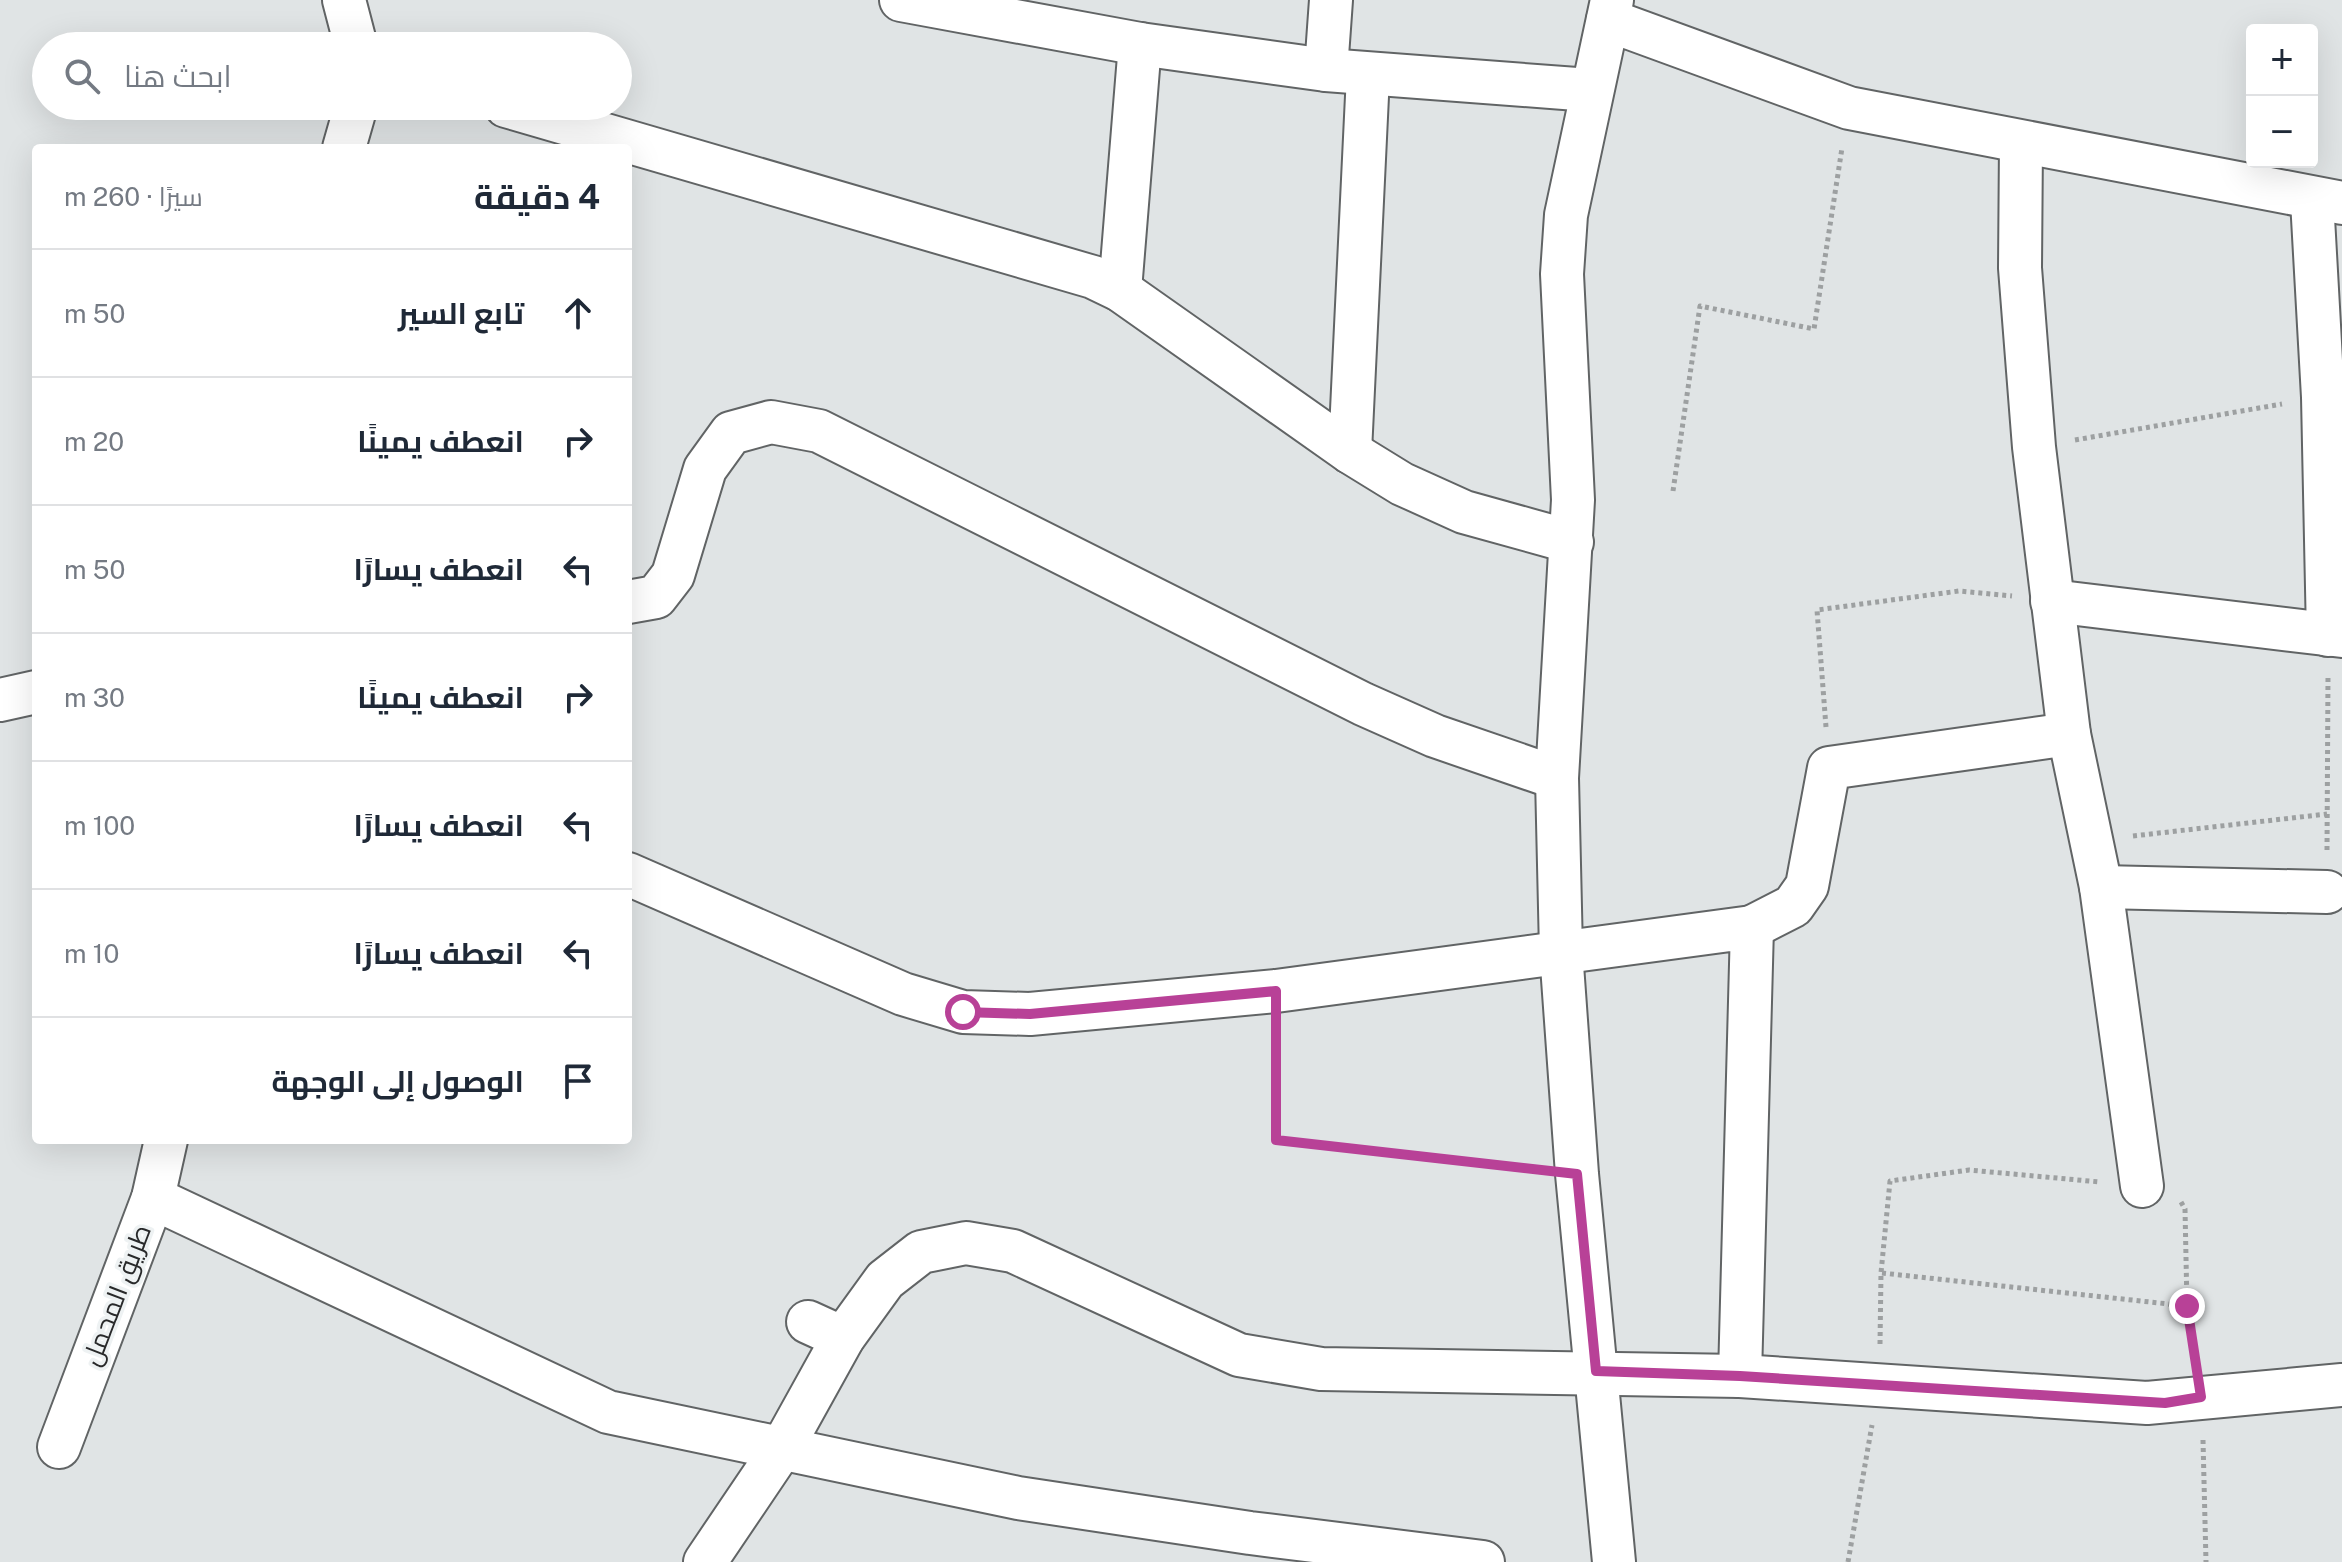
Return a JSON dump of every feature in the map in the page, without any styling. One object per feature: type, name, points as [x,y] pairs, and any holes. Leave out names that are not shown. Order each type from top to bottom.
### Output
[{"type":"street","points":[[344,0],[352,32]]},
{"type":"street","points":[[901,0],[1140,44],[1326,70],[1590,90]]},
{"type":"street","points":[[1326,70],[1331,0]]},
{"type":"street","points":[[1614,1562],[1577,1174],[1561,951],[1557,778],[1573,500],[1562,274],[1566,215],[1590,90],[1610,10],[1849,108],[2327,201],[2323,397],[2335,635],[2052,601]]},
{"type":"street","points":[[1120,290],[1140,44]]},
{"type":"street","points":[[1350,452],[1368,75]]},
{"type":"street","points":[[345,144],[352,120]]},
{"type":"street","points":[[554,120],[1093,277],[1120,290],[1350,452],[1402,484],[1464,512],[1572,542]]},
{"type":"street","points":[[2021,143],[2020,268],[2034,447],[2069,734],[2101,887],[2142,1186]]},
{"type":"street","points":[[632,601],[656,597],[673,575],[705,469],[731,433],[771,422],[819,431],[1363,704],[1435,736],[1557,778]]},
{"type":"street","points":[[0,700],[32,693]]},
{"type":"street","points":[[632,876],[903,994],[963,1012],[1030,1014],[1276,991],[1752,927],[1793,906],[1807,886],[1829,768],[2069,734]]},
{"type":"street","points":[[2101,887],[2327,892]]},
{"type":"street","points":[[1740,1376],[1752,927]]},
{"type":"street","name":"طريق المحمل","points":[[59,1447],[153,1198],[165,1144]]},
{"type":"street","points":[[153,1198],[608,1412],[1249,1548],[1483,1562]]},
{"type":"street","points":[[705,1562],[782,1448],[826,1330],[921,1252],[966,1243],[1013,1251],[1239,1355],[1321,1369],[1596,1371],[1740,1376],[2147,1403],[2342,1385]]},
{"type":"path","points":[[1673,491],[1700,306],[1814,329],[1849,108]]},
{"type":"path","points":[[2034,447],[2323,397]]},
{"type":"path","points":[[1829,768],[1817,610],[1959,591],[2052,601]]},
{"type":"path","points":[[2091,841],[2327,814],[2335,635]]},
{"type":"path","points":[[1276,991],[1276,1140],[1577,1174]]},
{"type":"path","points":[[1848,1562],[1879,1385],[1881,1273],[1890,1181],[1969,1170],[2142,1186],[2178,1197],[2185,1209],[2187,1306],[2201,1397],[2206,1562]]},
{"type":"path","points":[[1881,1273],[2187,1306]]},
{"type":"route","points":[[963,1012],[1030,1014],[1276,991],[1276,1140],[1577,1174],[1596,1371],[1740,1376],[2165,1403],[2201,1397],[2187,1306]]}]
